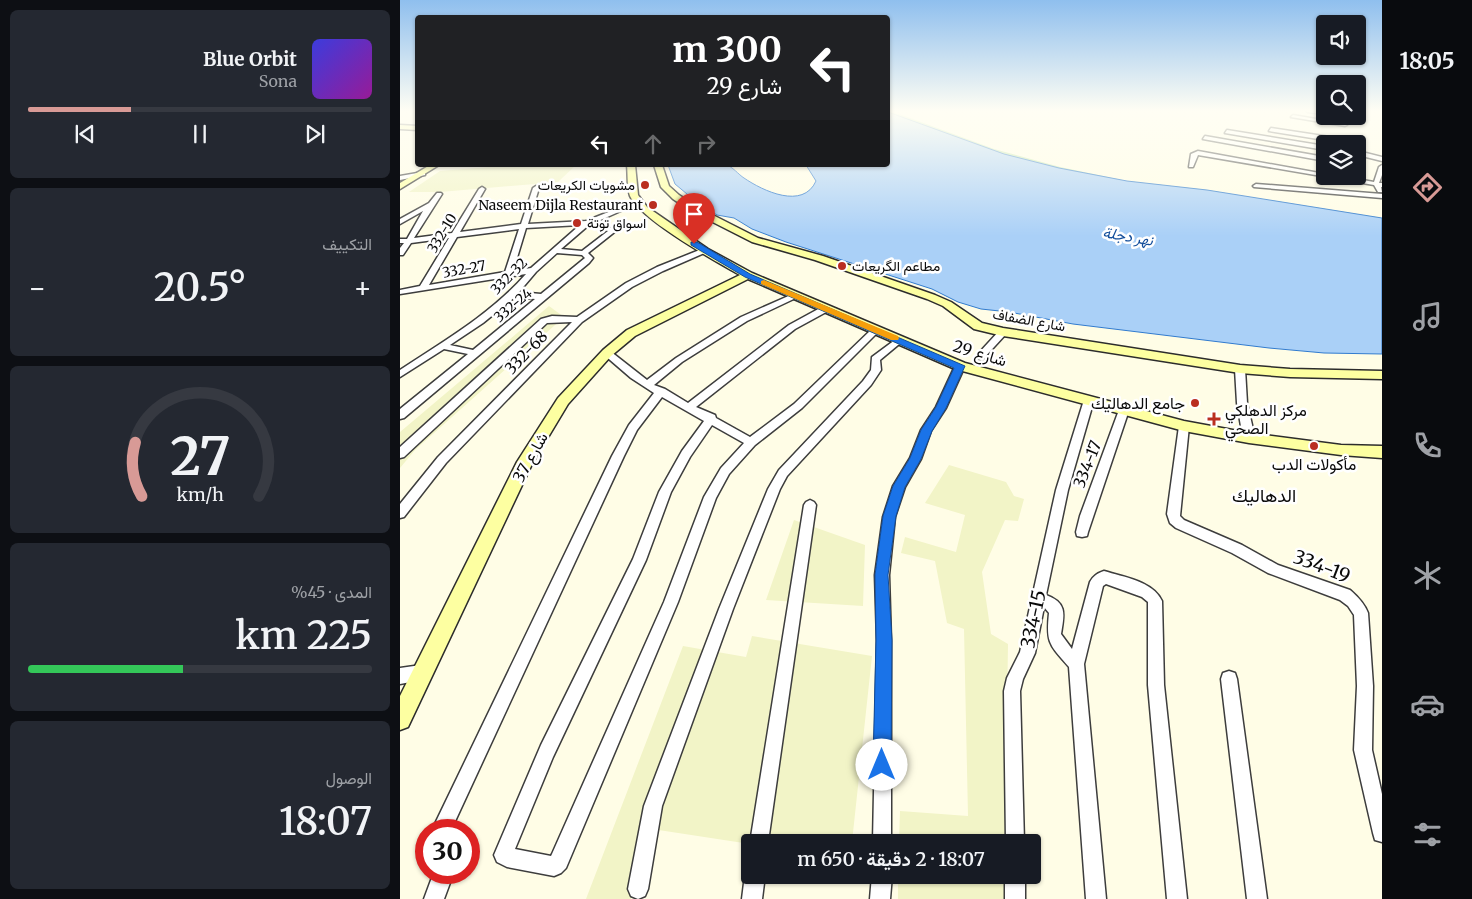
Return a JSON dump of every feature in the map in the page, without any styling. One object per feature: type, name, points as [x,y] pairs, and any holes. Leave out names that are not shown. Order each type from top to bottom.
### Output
[{"type":"street","points":[[1192,166],[1195,153],[1242,164],[1316,174]]},
{"type":"street","points":[[1290,153],[1316,157]]},
{"type":"street","points":[[1366,155],[1382,159]]},
{"type":"street","points":[[400,185],[409,182],[432,167]]},
{"type":"street","points":[[631,167],[634,195],[638,202]]},
{"type":"street","name":"شارع الضفاف","points":[[659,167],[665,187],[676,197],[694,209],[752,238],[819,258],[931,297],[947,304],[978,326],[1003,332],[1240,369],[1290,373],[1382,375]]},
{"type":"street","points":[[1256,186],[1382,195],[1379,185],[1382,167]]},
{"type":"street","points":[[400,178],[423,174]]},
{"type":"street","points":[[1366,183],[1379,185]]},
{"type":"street","points":[[508,274],[536,188]]},
{"type":"street","name":"332-10","points":[[423,288],[482,189]]},
{"type":"street","points":[[400,253],[410,241],[429,205],[439,194]]},
{"type":"street","name":"332-32","points":[[400,374],[480,321],[513,294],[533,270],[589,222],[638,202]]},
{"type":"street","name":"شارع 29","points":[[638,202],[654,217],[704,251],[748,276],[960,366],[1184,426],[1249,438],[1341,450],[1382,452]]},
{"type":"street","points":[[400,222],[429,205]]},
{"type":"street","points":[[400,241],[525,226],[589,222]]},
{"type":"street","name":"332-24","points":[[400,416],[586,261],[589,258],[584,253],[613,230],[589,222]]},
{"type":"street","points":[[555,251],[584,253]]},
{"type":"street","name":"332-68","points":[[400,513],[442,460],[579,320],[629,285],[660,269],[704,251]]},
{"type":"street","name":"332-27","points":[[400,292],[533,270]]},
{"type":"street","name":"شارع 37","points":[[400,719],[525,462],[563,401],[607,353],[631,333],[748,276]]},
{"type":"street","points":[[513,294],[544,297]]},
{"type":"street","points":[[446,819],[546,605],[654,388],[679,360],[744,319],[796,296]]},
{"type":"street","points":[[690,407],[792,327],[825,309]]},
{"type":"street","points":[[400,454],[544,321],[552,319],[579,320]]},
{"type":"street","points":[[711,418],[686,454],[665,492],[639,560],[547,751],[505,850],[504,855],[507,857],[554,866],[558,861],[671,602],[710,497],[725,471],[752,442],[798,406],[875,331]]},
{"type":"street","points":[[980,357],[1003,332]]},
{"type":"street","points":[[638,889],[653,806],[726,609],[774,489],[782,473],[867,383],[876,370],[875,359],[899,340]]},
{"type":"street","points":[[443,346],[476,353]]},
{"type":"street","points":[[607,353],[634,376],[752,442]]},
{"type":"street","points":[[882,834],[884,640],[882,575],[889,516],[899,486],[915,459],[926,430],[940,408],[960,366]]},
{"type":"street","points":[[1240,369],[1242,403],[1249,438]]},
{"type":"street","name":"334-15","points":[[1015,834],[1012,691],[1015,678],[1027,653],[1062,490],[1089,400]]},
{"type":"street","name":"334-17","points":[[1082,532],[1090,501],[1114,442],[1124,410]]},
{"type":"street","name":"334-19","points":[[1184,426],[1173,506],[1174,519],[1180,524],[1237,549],[1274,569],[1345,595],[1353,601],[1361,613],[1365,686],[1363,750],[1382,833]]},
{"type":"street","points":[[760,834],[810,505]]},
{"type":"street","points":[[1096,899],[1076,664],[1097,582],[1100,578],[1109,578],[1151,595],[1154,601],[1156,685],[1177,899]]},
{"type":"street","points":[[1038,599],[1048,602],[1057,610],[1054,635],[1059,645],[1076,664]]},
{"type":"street","points":[[400,676],[421,673]]},
{"type":"street","points":[[1230,679],[1257,899]]},
{"type":"street","points":[[434,899],[440,884]]},
{"type":"street","points":[[752,899],[754,884]]},
{"type":"street","points":[[880,899],[881,884]]},
{"type":"street","points":[[1015,884],[1015,899]]},
{"type":"green space","points":[[996,153],[1008,153],[1060,167],[1127,181],[1207,190],[1382,218],[1382,221],[1134,186]]},
{"type":"green space","points":[[490,167],[574,167],[558,182],[440,192],[409,192],[440,171]]},
{"type":"green space","points":[[549,306],[564,317],[415,450],[400,468],[400,432]]},
{"type":"green space","points":[[949,465],[1006,482],[1014,496],[1024,499],[1018,521],[1005,520],[982,572],[991,634],[1008,644],[1005,834],[899,834],[900,811],[968,816],[964,629],[947,623],[935,561],[901,553],[905,537],[956,552],[965,515],[925,503]]},
{"type":"green space","points":[[794,520],[865,545],[863,606],[766,600]]},
{"type":"green space","points":[[752,636],[872,656],[853,834],[741,834],[741,843],[652,829],[631,899],[586,899],[683,646],[746,657]]},
{"type":"green space","points":[[898,884],[1005,884],[1004,899],[898,899]]},
{"type":"water","name":"نهر دجلة","points":[[890,153],[1001,153],[1059,168],[1127,181],[1207,190],[1382,218],[1382,354],[1324,353],[1269,348],[1073,324],[1009,312],[981,309],[958,302],[932,289],[786,242],[752,229],[734,218],[717,215],[675,184],[669,167],[731,167],[742,177],[761,188],[782,195],[802,195],[810,190],[816,181],[807,167],[890,167]]},
{"type":"slow traffic","points":[[764,283],[894,338]]},
{"type":"place","name":"مشويات الكريعات","points":[[645,185]]},
{"type":"place","name":"Naseem Dijla Restaurant","points":[[653,205]]},
{"type":"place","name":"اسواق توتة","points":[[577,223]]},
{"type":"place","name":"مطاعم الگريعات","points":[[842,266]]},
{"type":"place","name":"جامع الدهاليك","points":[[1195,403]]},
{"type":"place","name":"مركز الدهلكي الصحي","points":[[1214,419]]},
{"type":"place","name":"مأكولات الدب","points":[[1314,446]]},
{"type":"district","name":"الدهاليك","points":[[1264,495]]},
{"type":"route","points":[[694,244],[748,276],[960,366],[940,408],[926,430],[915,459],[899,486],[889,516],[882,575],[884,640],[882,765]]}]
